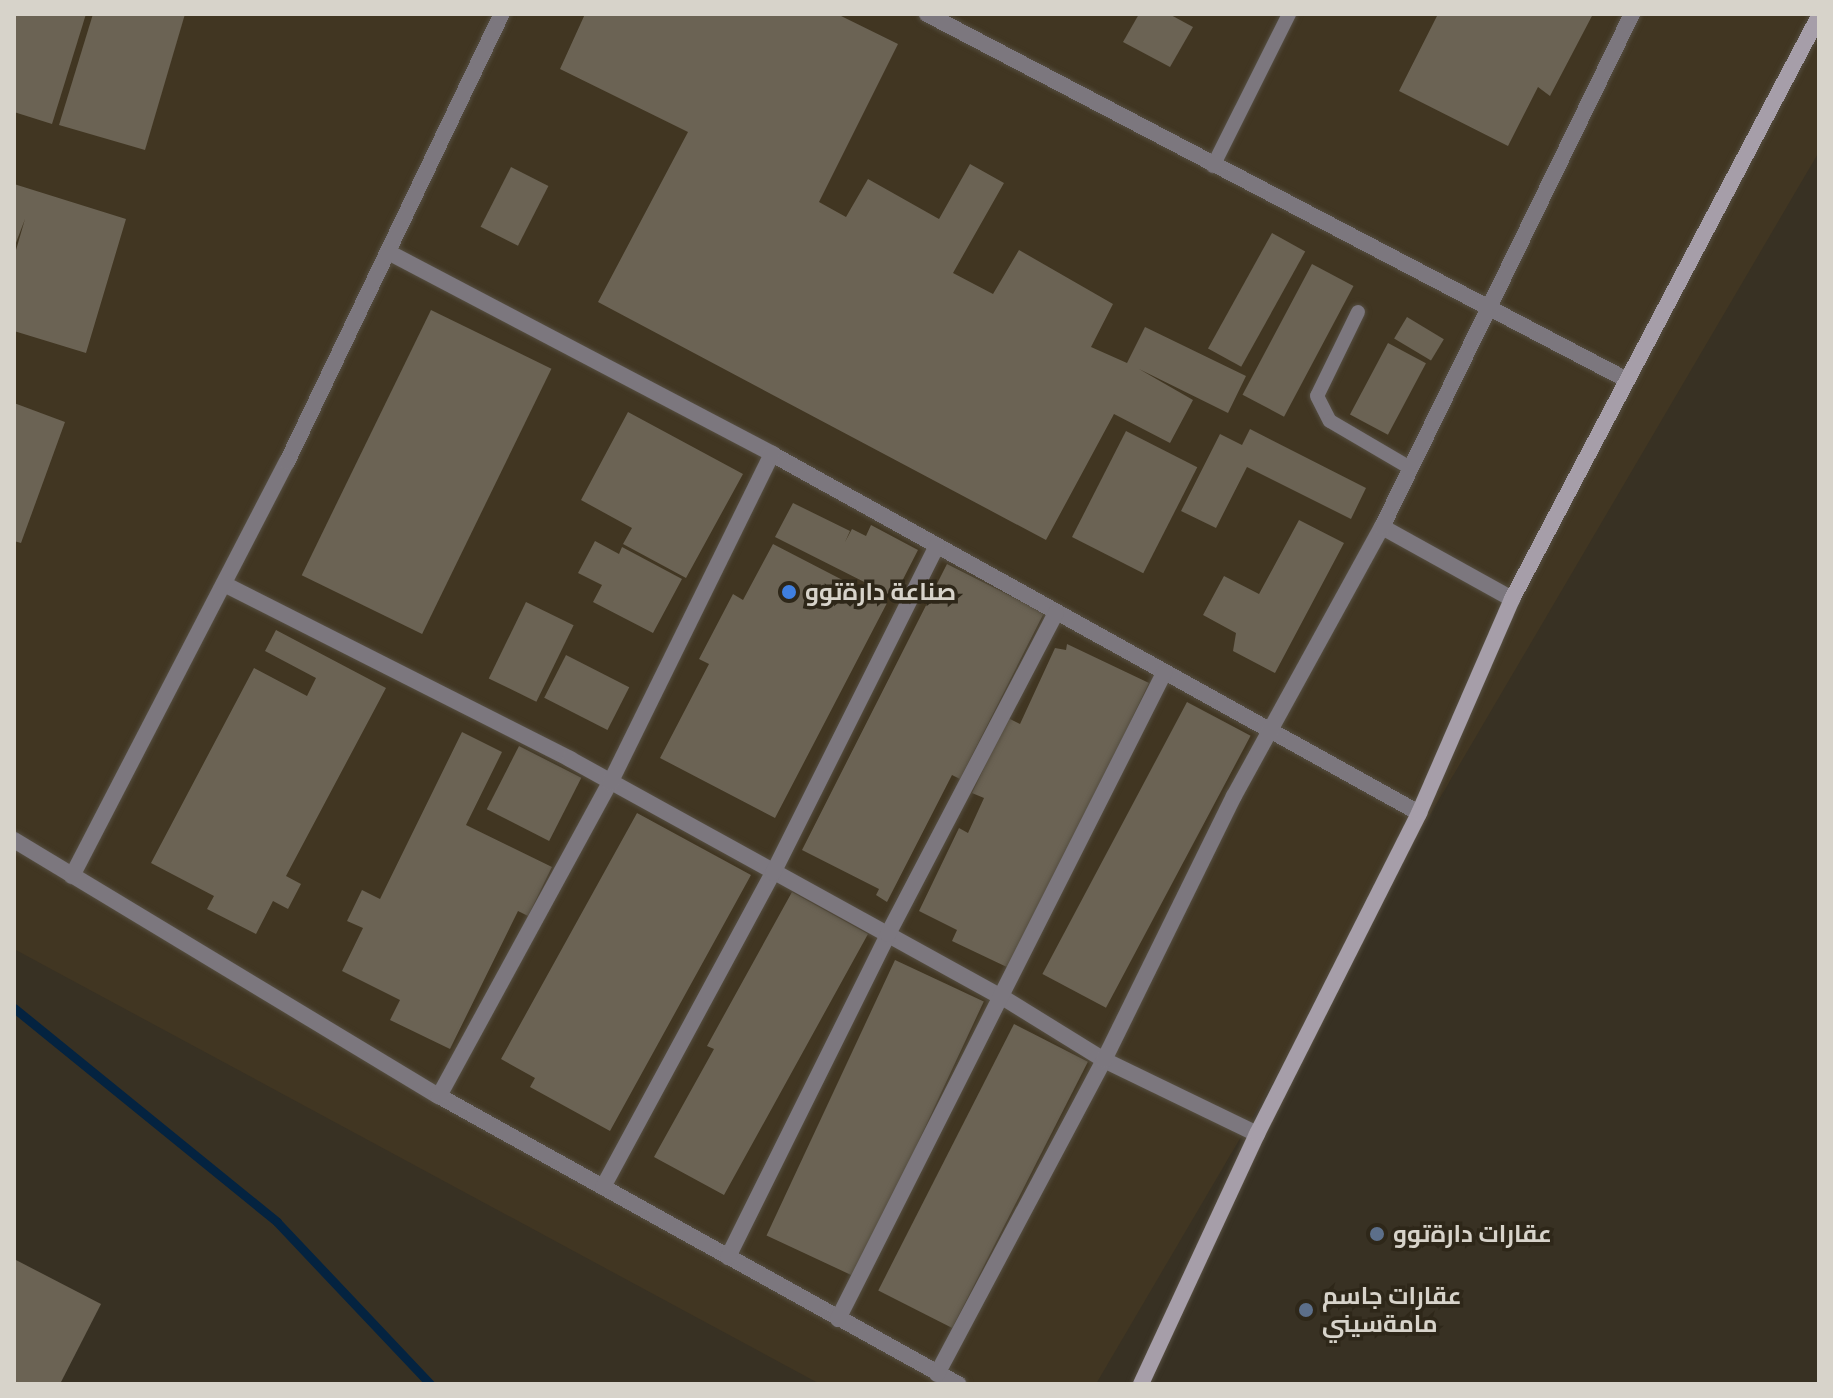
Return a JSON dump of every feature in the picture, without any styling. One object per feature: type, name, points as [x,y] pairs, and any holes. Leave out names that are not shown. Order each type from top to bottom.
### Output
[{"type":"street","points":[[72,876],[224,584],[502,14]]},
{"type":"street","points":[[927,14],[1627,380]]},
{"type":"street","points":[[937,1374],[1104,1060],[1269,732],[1382,527],[1632,14]]},
{"type":"street","points":[[1141,1384],[1257,1134],[1419,813],[1512,599],[1819,16]]},
{"type":"street","points":[[388,252],[772,454],[1419,813]]},
{"type":"street","points":[[439,1096],[610,783],[772,454]]},
{"type":"street","points":[[1382,527],[1512,599]]},
{"type":"street","points":[[603,1187],[773,873],[937,546]]},
{"type":"street","points":[[224,584],[610,783],[1002,997],[1104,1060],[1257,1134]]},
{"type":"street","points":[[728,1257],[888,934],[1056,613]]},
{"type":"street","points":[[838,1319],[1164,673]]},
{"type":"street","points":[[14,840],[439,1096],[958,1384]]},
{"type":"lane","points":[[1213,166],[1289,14]]},
{"type":"lane","points":[[1358,312],[1317,396],[1330,421],[1410,468]]},
{"type":"shaded area","points":[[14,14],[1819,14],[1819,152],[1096,1384],[820,1384],[14,949]]},
{"type":"building","points":[[14,14],[86,14],[52,124],[14,112]]},
{"type":"building","points":[[93,14],[185,14],[145,150],[59,125]]},
{"type":"building","points":[[585,14],[837,14],[898,44],[819,202],[846,217],[868,179],[939,219],[970,164],[1004,183],[953,273],[993,294],[1019,250],[1113,304],[1091,347],[1127,363],[1145,327],[1246,376],[1228,413],[1139,369],[1193,400],[1170,443],[1114,414],[1046,540],[598,302],[688,132],[560,69]]},
{"type":"building","points":[[1139,14],[1169,14],[1193,27],[1170,67],[1123,42]]},
{"type":"building","points":[[1438,14],[1593,14],[1550,96],[1538,87],[1508,146],[1399,91]]},
{"type":"building","points":[[511,167],[548,186],[518,246],[481,227]]},
{"type":"building","points":[[14,184],[126,219],[86,353],[14,331],[14,257],[25,219],[14,248]]},
{"type":"building","points":[[1272,233],[1305,251],[1241,367],[1208,348]]},
{"type":"building","points":[[1312,264],[1353,286],[1284,417],[1243,395]]},
{"type":"building","points":[[431,310],[551,369],[422,634],[302,575]]},
{"type":"building","points":[[1407,317],[1444,339],[1431,361],[1394,338]]},
{"type":"building","points":[[1388,343],[1426,363],[1388,435],[1350,415]]},
{"type":"building","points":[[14,403],[65,422],[21,543],[14,541]]},
{"type":"building","points":[[628,412],[743,474],[686,578],[623,544],[632,528],[581,500]]},
{"type":"building","points":[[1250,429],[1366,488],[1351,519],[1247,467],[1216,528],[1181,511],[1220,434],[1242,445]]},
{"type":"building","points":[[1126,431],[1197,467],[1143,573],[1072,537]]},
{"type":"building","points":[[793,503],[850,531],[845,542],[852,529],[866,536],[871,525],[918,550],[894,597],[775,537]]},
{"type":"building","points":[[1299,520],[1344,543],[1275,673],[1233,651],[1236,633],[1203,615],[1224,576],[1259,594]]},
{"type":"building","points":[[595,541],[619,554],[622,547],[682,579],[653,633],[593,602],[602,585],[578,573]]},
{"type":"building","points":[[773,544],[887,603],[775,818],[660,758],[709,664],[699,659],[733,594],[743,600]]},
{"type":"building","points":[[947,564],[1044,613],[960,779],[952,775],[887,902],[876,895],[879,889],[802,850]]},
{"type":"building","points":[[526,602],[574,625],[536,702],[489,678]]},
{"type":"building","points":[[276,630],[386,688],[286,876],[301,884],[288,909],[273,901],[256,934],[207,909],[214,896],[151,863],[254,668],[307,696],[316,678],[265,651]]},
{"type":"building","points":[[1067,644],[1149,683],[1011,969],[952,941],[957,930],[919,911],[959,828],[968,833],[984,798],[972,793],[1008,718],[1020,724],[1055,648],[1066,650]]},
{"type":"building","points":[[566,655],[629,687],[607,730],[544,698]]},
{"type":"building","points":[[1187,702],[1251,736],[1106,1008],[1042,974]]},
{"type":"building","points":[[462,732],[502,752],[466,825],[552,867],[528,916],[518,911],[450,1049],[390,1020],[400,1000],[342,971],[363,928],[347,921],[362,890],[380,899]]},
{"type":"building","points":[[519,746],[581,778],[549,841],[487,809]]},
{"type":"building","points":[[637,813],[751,875],[610,1131],[530,1087],[535,1078],[501,1059]]},
{"type":"building","points":[[792,892],[868,934],[724,1195],[654,1157],[714,1049],[707,1046]]},
{"type":"building","points":[[895,960],[984,1001],[855,1277],[767,1236]]},
{"type":"building","points":[[1014,1024],[1088,1062],[952,1328],[878,1290]]},
{"type":"building","points":[[14,1259],[101,1304],[60,1384],[14,1384]]},
{"type":"waterway","points":[[14,1008],[277,1222],[430,1384]]},
{"type":"place","name":"صناعة دارةتوو","points":[[789,592]]},
{"type":"place","name":"عقارات دارةتوو","points":[[1377,1234]]},
{"type":"place","name":"عقارات جاسم مامةسيني","points":[[1306,1310]]}]
